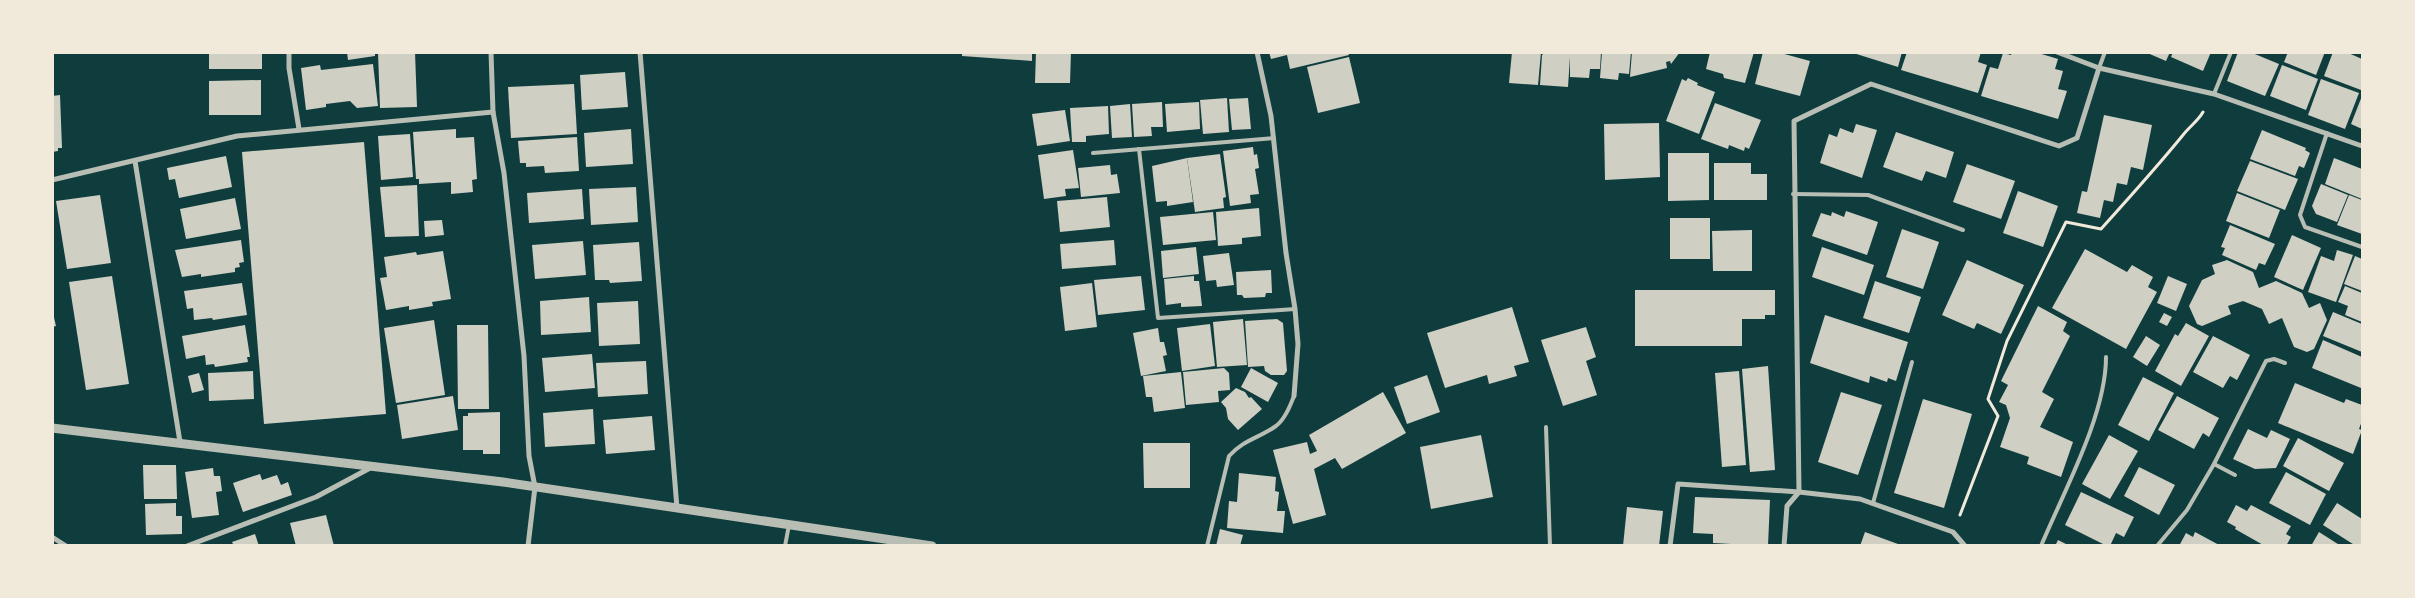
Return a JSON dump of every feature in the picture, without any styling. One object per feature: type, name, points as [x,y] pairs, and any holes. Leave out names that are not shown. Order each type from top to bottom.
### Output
[{"type":"street","points":[[289,52],[289,68],[299,129]]},
{"type":"street","points":[[491,52],[494,112],[504,173],[522,337],[528,456],[535,487],[528,546]]},
{"type":"street","points":[[640,52],[677,508]]},
{"type":"street","points":[[1257,52],[1274,138],[1298,344],[1294,396]]},
{"type":"street","points":[[2057,52],[2099,68],[2214,94],[2362,146]]},
{"type":"street","points":[[1784,546],[1787,506],[1799,492],[1793,194],[1794,121],[1871,84],[2059,146],[2077,138],[2099,68]]},
{"type":"street","points":[[52,180],[237,136],[494,112]]},
{"type":"street","points":[[135,161],[180,442]]},
{"type":"street","points":[[52,428],[180,442],[535,487],[932,546]]},
{"type":"street","points":[[187,546],[316,497],[374,466]]},
{"type":"street","points":[[1670,546],[1678,484],[1799,492],[1860,499],[1953,532],[1965,546]]},
{"type":"street","points":[[52,537],[61,545]]},
{"type":"lane","points":[[2099,68],[2105,52]]},
{"type":"lane","points":[[2214,94],[2231,52]]},
{"type":"lane","points":[[2327,133],[2300,215],[2305,227],[2362,247]]},
{"type":"lane","points":[[1093,153],[1274,138]]},
{"type":"lane","points":[[1139,149],[1158,318],[1294,309]]},
{"type":"lane","points":[[1793,194],[1868,195],[1963,230]]},
{"type":"lane","points":[[2041,546],[2089,432],[2102,396],[2106,377],[2106,357]]},
{"type":"lane","points":[[2157,546],[2187,510],[2214,464],[2266,361],[2274,359],[2285,363]]},
{"type":"lane","points":[[1873,503],[1912,362]]},
{"type":"lane","points":[[1206,546],[1229,456],[1239,445],[1276,426],[1287,413],[1294,396]]},
{"type":"lane","points":[[1546,427],[1550,546]]},
{"type":"lane","points":[[2214,464],[2234,474]]},
{"type":"lane","points":[[786,546],[789,525]]},
{"type":"path","points":[[1953,532],[1998,416],[1988,399],[2007,341],[2066,222],[2101,229],[2154,170],[2189,127],[2198,121],[2214,94]]},
{"type":"building","points":[[209,52],[262,52],[262,69],[209,69]]},
{"type":"building","points":[[347,52],[375,52],[375,56],[348,60]]},
{"type":"building","points":[[378,52],[415,52],[417,107],[380,108]]},
{"type":"building","points":[[962,52],[1032,52],[1032,61],[962,56]]},
{"type":"building","points":[[1036,52],[1071,52],[1070,83],[1035,83]]},
{"type":"building","points":[[1269,52],[1348,52],[1349,55],[1290,69],[1287,55],[1271,59]]},
{"type":"building","points":[[1512,52],[1541,52],[1538,85],[1509,83]]},
{"type":"building","points":[[1545,52],[1601,52],[1600,69],[1590,69],[1589,78],[1570,77],[1570,57],[1568,87],[1540,85],[1542,55]]},
{"type":"building","points":[[1602,52],[1631,52],[1629,74],[1619,73],[1618,80],[1600,78]]},
{"type":"building","points":[[1632,52],[1680,52],[1671,64],[1670,61],[1666,62],[1667,68],[1630,77]]},
{"type":"building","points":[[1710,52],[1754,52],[1745,83],[1724,78],[1723,74],[1706,69]]},
{"type":"building","points":[[1763,52],[1777,52],[1810,61],[1800,96],[1755,84]]},
{"type":"building","points":[[1850,52],[1902,52],[1898,67]]},
{"type":"building","points":[[1907,52],[1981,52],[1978,62],[1987,65],[1978,93],[1901,70]]},
{"type":"building","points":[[2012,52],[2035,52],[2058,59],[2055,69],[2063,71],[2058,89],[2067,91],[2058,119],[1981,96],[1990,67],[1998,69],[2003,53],[2011,55]]},
{"type":"building","points":[[2145,52],[2170,52],[2166,61]]},
{"type":"building","points":[[2173,52],[2211,52],[2203,71],[2171,57]]},
{"type":"building","points":[[2238,52],[2250,52],[2279,64],[2265,96],[2227,81]]},
{"type":"building","points":[[2288,52],[2325,52],[2316,75],[2284,62]]},
{"type":"building","points":[[2333,52],[2346,52],[2362,59],[2361,90],[2324,76]]},
{"type":"building","points":[[1349,57],[1360,103],[1318,113],[1307,67]]},
{"type":"building","points":[[373,64],[378,106],[357,108],[350,101],[326,104],[326,107],[306,110],[301,68],[320,65],[321,70]]},
{"type":"building","points":[[2282,65],[2318,79],[2306,110],[2270,96]]},
{"type":"building","points":[[625,72],[628,107],[582,110],[580,75]]},
{"type":"building","points":[[1688,78],[1698,83],[1697,85],[1715,92],[1699,134],[1666,121],[1682,79],[1686,81]]},
{"type":"building","points":[[2321,79],[2359,93],[2345,129],[2308,115]]},
{"type":"building","points":[[261,80],[261,115],[209,115],[209,81]]},
{"type":"building","points":[[574,84],[577,134],[511,138],[508,87]]},
{"type":"building","points":[[60,95],[62,148],[52,152],[52,96]]},
{"type":"building","points":[[2362,96],[2362,129],[2351,124]]},
{"type":"building","points":[[1227,98],[1229,132],[1203,134],[1200,100]]},
{"type":"building","points":[[1248,98],[1251,129],[1232,130],[1229,99]]},
{"type":"building","points":[[1162,102],[1163,127],[1151,127],[1152,136],[1134,137],[1132,104]]},
{"type":"building","points":[[1199,102],[1200,129],[1167,132],[1165,104]]},
{"type":"building","points":[[1715,103],[1761,120],[1749,149],[1745,147],[1744,151],[1729,145],[1728,149],[1701,139]]},
{"type":"building","points":[[1130,104],[1132,137],[1112,138],[1110,106]]},
{"type":"building","points":[[1108,106],[1109,134],[1086,136],[1086,142],[1072,142],[1070,108]]},
{"type":"building","points":[[1065,110],[1070,141],[1037,146],[1032,114]]},
{"type":"building","points":[[2104,115],[2152,125],[2143,170],[2131,167],[2127,185],[2117,183],[2113,202],[2104,200],[2100,218],[2077,213],[2082,191],[2087,192]]},
{"type":"building","points":[[1659,123],[1660,177],[1605,180],[1604,124]]},
{"type":"building","points":[[1856,124],[1877,130],[1862,178],[1820,163],[1829,134],[1837,137],[1840,128],[1853,133]]},
{"type":"building","points":[[456,129],[456,138],[474,137],[477,179],[472,180],[473,192],[451,194],[451,182],[419,184],[419,179],[416,179],[413,132]]},
{"type":"building","points":[[631,129],[633,164],[586,167],[584,133]]},
{"type":"building","points":[[2262,130],[2306,148],[2305,150],[2310,153],[2304,168],[2299,166],[2295,176],[2250,159]]},
{"type":"building","points":[[1896,132],[1954,152],[1946,178],[1926,171],[1922,181],[1883,167]]},
{"type":"building","points":[[410,134],[413,177],[381,180],[378,136]]},
{"type":"building","points":[[577,137],[579,171],[545,173],[544,166],[526,167],[526,163],[520,163],[518,141]]},
{"type":"building","points":[[364,142],[386,414],[264,424],[242,152]]},
{"type":"building","points":[[1253,147],[1254,155],[1257,154],[1259,168],[1255,169],[1259,194],[1250,195],[1251,203],[1230,206],[1223,151]]},
{"type":"building","points":[[1073,150],[1079,188],[1065,189],[1066,196],[1044,199],[1038,155]]},
{"type":"building","points":[[1668,153],[1709,153],[1709,200],[1668,201]]},
{"type":"building","points":[[1220,154],[1226,197],[1223,198],[1224,208],[1195,212],[1187,158]]},
{"type":"building","points":[[226,156],[232,187],[179,198],[175,179],[169,180],[167,168]]},
{"type":"building","points":[[1187,158],[1193,202],[1167,206],[1167,201],[1156,202],[1152,166]]},
{"type":"building","points":[[2334,158],[2362,169],[2362,199],[2325,184]]},
{"type":"building","points":[[2250,161],[2298,179],[2285,210],[2237,191]]},
{"type":"building","points":[[1714,163],[1751,163],[1751,174],[1767,174],[1767,200],[1714,200]]},
{"type":"building","points":[[1967,164],[2015,181],[2001,219],[1953,202]]},
{"type":"building","points":[[1110,165],[1111,175],[1117,174],[1120,193],[1081,197],[1078,168]]},
{"type":"building","points":[[2321,184],[2348,195],[2337,222],[2316,214],[2312,206]]},
{"type":"building","points":[[417,185],[419,236],[385,237],[380,187]]},
{"type":"building","points":[[636,187],[638,222],[591,225],[589,189]]},
{"type":"building","points":[[582,189],[584,219],[529,223],[527,193]]},
{"type":"building","points":[[2018,191],[2058,206],[2043,247],[2003,233]]},
{"type":"building","points":[[2237,193],[2280,210],[2269,238],[2226,221]]},
{"type":"building","points":[[100,195],[111,263],[67,269],[56,201]]},
{"type":"building","points":[[2349,195],[2362,200],[2362,234],[2337,225]]},
{"type":"building","points":[[1107,197],[1110,227],[1060,232],[1057,201]]},
{"type":"building","points":[[235,198],[241,229],[186,239],[180,209]]},
{"type":"building","points":[[1259,208],[1261,236],[1242,238],[1242,244],[1218,246],[1216,212]]},
{"type":"building","points":[[1846,211],[1878,222],[1867,255],[1812,236],[1821,213],[1831,216],[1832,212],[1844,217]]},
{"type":"building","points":[[1213,212],[1216,240],[1163,245],[1160,217]]},
{"type":"building","points":[[1670,218],[1710,218],[1710,259],[1670,259]]},
{"type":"building","points":[[442,220],[444,235],[425,237],[424,221]]},
{"type":"building","points":[[2230,225],[2275,244],[2265,265],[2259,263],[2256,270],[2222,255],[2225,248],[2221,247]]},
{"type":"building","points":[[1902,229],[1939,242],[1923,289],[1886,277]]},
{"type":"building","points":[[1752,230],[1752,271],[1713,271],[1712,231]]},
{"type":"building","points":[[2292,235],[2321,248],[2303,290],[2274,277]]},
{"type":"building","points":[[241,240],[244,262],[239,263],[240,267],[235,268],[235,272],[201,277],[201,274],[182,277],[175,250]]},
{"type":"building","points":[[1114,240],[1116,265],[1062,269],[1060,244]]},
{"type":"building","points":[[583,241],[586,275],[535,279],[532,245]]},
{"type":"building","points":[[639,242],[642,281],[610,283],[609,280],[595,280],[593,245]]},
{"type":"building","points":[[1196,247],[1199,274],[1163,278],[1161,251]]},
{"type":"building","points":[[1822,247],[1874,265],[1864,295],[1812,277]]},
{"type":"building","points":[[2085,249],[2127,272],[2132,265],[2153,277],[2148,287],[2157,292],[2126,349],[2052,308]]},
{"type":"building","points":[[2337,250],[2353,255],[2336,302],[2308,292],[2321,256],[2334,261]]},
{"type":"building","points":[[443,251],[451,299],[432,302],[433,306],[409,310],[409,306],[386,310],[380,278],[387,277],[384,257],[416,252],[417,255]]},
{"type":"building","points":[[1229,253],[1234,285],[1217,287],[1216,280],[1206,281],[1203,256]]},
{"type":"building","points":[[2355,256],[2362,259],[2362,291],[2344,284]]},
{"type":"building","points":[[1967,260],[2024,285],[2001,334],[1977,323],[1974,329],[1942,315]]},
{"type":"building","points":[[2227,260],[2253,272],[2259,288],[2276,281],[2302,293],[2309,308],[2320,303],[2327,320],[2314,349],[2307,352],[2294,347],[2282,318],[2269,324],[2262,309],[2243,301],[2228,306],[2231,314],[2202,326],[2197,324],[2189,306],[2202,280],[2215,274],[2212,265]]},
{"type":"building","points":[[1271,270],[1272,293],[1266,293],[1265,297],[1244,298],[1242,295],[1237,295],[1236,272]]},
{"type":"building","points":[[112,276],[129,384],[86,390],[69,282]]},
{"type":"building","points":[[1141,276],[1145,310],[1098,315],[1094,280]]},
{"type":"building","points":[[1194,276],[1194,281],[1199,281],[1202,306],[1181,307],[1181,303],[1166,305],[1164,279]]},
{"type":"building","points":[[2168,276],[2187,284],[2176,311],[2157,303]]},
{"type":"building","points":[[1875,281],[1921,297],[1909,333],[1863,318]]},
{"type":"building","points":[[242,283],[247,315],[213,320],[212,318],[194,320],[193,308],[187,309],[184,291]]},
{"type":"building","points":[[1092,283],[1097,327],[1065,331],[1060,287]]},
{"type":"building","points":[[2345,286],[2362,293],[2362,322],[2345,315],[2348,306],[2338,302]]},
{"type":"building","points":[[1635,290],[1775,290],[1775,315],[1765,315],[1765,319],[1742,319],[1742,346],[1635,346]]},
{"type":"building","points":[[589,297],[591,332],[541,335],[540,301]]},
{"type":"building","points":[[638,301],[640,344],[599,346],[597,303]]},
{"type":"building","points":[[2038,306],[2067,322],[2063,331],[2070,336],[2042,392],[2054,399],[2040,427],[2073,442],[2061,477],[2027,464],[2029,457],[2000,447],[2010,418],[2006,405],[1999,402],[2008,385],[2001,381]]},
{"type":"building","points":[[1512,307],[1529,362],[1514,366],[1517,376],[1489,384],[1487,375],[1445,388],[1427,333]]},
{"type":"building","points":[[52,309],[56,326],[52,327]]},
{"type":"building","points":[[2333,312],[2362,324],[2362,352],[2323,336]]},
{"type":"building","points":[[2164,313],[2172,317],[2167,326],[2159,322]]},
{"type":"building","points":[[1825,315],[1908,342],[1896,381],[1888,378],[1887,382],[1870,376],[1869,383],[1810,363]]},
{"type":"building","points":[[1243,319],[1247,365],[1217,367],[1213,322]]},
{"type":"building","points":[[1277,319],[1283,323],[1287,371],[1284,375],[1271,375],[1265,371],[1264,366],[1248,367],[1245,321]]},
{"type":"building","points":[[434,320],[445,395],[396,403],[384,328]]},
{"type":"building","points":[[2186,323],[2209,336],[2181,386],[2155,371],[2175,334],[2178,336]]},
{"type":"building","points":[[1210,324],[1215,366],[1182,371],[1177,328]]},
{"type":"building","points":[[245,325],[250,357],[247,357],[248,362],[215,367],[214,364],[206,365],[205,355],[186,359],[182,336]]},
{"type":"building","points":[[457,325],[488,325],[489,409],[458,409]]},
{"type":"building","points":[[1586,327],[1596,357],[1586,361],[1597,395],[1563,406],[1541,340]]},
{"type":"building","points":[[1158,328],[1160,342],[1164,342],[1167,355],[1163,356],[1166,371],[1141,376],[1133,333]]},
{"type":"building","points":[[2146,336],[2160,345],[2147,366],[2133,357]]},
{"type":"building","points":[[2213,336],[2250,355],[2237,380],[2230,376],[2223,388],[2193,372]]},
{"type":"building","points":[[2323,340],[2362,357],[2361,388],[2312,368]]},
{"type":"building","points":[[592,354],[595,388],[545,392],[542,358]]},
{"type":"building","points":[[646,361],[648,394],[598,397],[596,363]]},
{"type":"building","points":[[1768,366],[1775,470],[1750,472],[1742,369]]},
{"type":"building","points":[[1224,368],[1229,373],[1230,390],[1218,391],[1219,402],[1186,405],[1183,372]]},
{"type":"building","points":[[1251,368],[1278,383],[1268,402],[1241,387]]},
{"type":"building","points":[[253,371],[254,399],[209,401],[208,373]]},
{"type":"building","points":[[1739,371],[1746,465],[1722,467],[1715,373]]},
{"type":"building","points":[[1181,372],[1185,408],[1154,412],[1152,397],[1146,397],[1143,376]]},
{"type":"building","points":[[199,373],[204,390],[192,393],[188,376]]},
{"type":"building","points":[[1427,375],[1440,412],[1407,424],[1394,387]]},
{"type":"building","points":[[2143,377],[2174,393],[2149,441],[2118,425]]},
{"type":"building","points":[[2295,383],[2344,403],[2346,399],[2362,405],[2362,421],[2359,429],[2362,430],[2353,454],[2278,423]]},
{"type":"building","points":[[1236,388],[1245,392],[1262,409],[1238,430],[1228,419],[1226,408],[1221,402]]},
{"type":"building","points":[[1383,392],[1406,433],[1342,469],[1335,458],[1314,469],[1326,515],[1293,524],[1273,450],[1307,442],[1310,454],[1317,451],[1309,435]]},
{"type":"building","points":[[1841,392],[1882,405],[1858,475],[1818,462]]},
{"type":"building","points":[[453,396],[458,430],[402,439],[397,405]]},
{"type":"building","points":[[2177,396],[2219,418],[2209,437],[2203,433],[2194,449],[2158,430]]},
{"type":"building","points":[[1923,399],[1972,414],[1944,508],[1894,493]]},
{"type":"building","points":[[593,409],[595,444],[545,447],[543,413]]},
{"type":"building","points":[[500,412],[500,454],[483,454],[483,450],[463,450],[463,416],[468,416],[468,413]]},
{"type":"building","points":[[652,416],[655,450],[606,454],[603,420]]},
{"type":"building","points":[[2248,429],[2267,438],[2271,430],[2290,439],[2276,468],[2255,469],[2233,459]]},
{"type":"building","points":[[1481,435],[1493,497],[1431,509],[1420,447]]},
{"type":"building","points":[[2109,435],[2138,451],[2110,499],[2082,484]]},
{"type":"building","points":[[2298,438],[2344,463],[2329,491],[2283,466]]},
{"type":"building","points":[[1143,443],[1190,443],[1190,488],[1144,488]]},
{"type":"building","points":[[143,465],[176,465],[177,499],[144,499]]},
{"type":"building","points":[[2139,467],[2175,485],[2159,515],[2124,496]]},
{"type":"building","points":[[213,468],[214,476],[220,476],[222,491],[216,492],[219,515],[192,518],[185,472]]},
{"type":"building","points":[[2286,472],[2326,494],[2310,525],[2269,503]]},
{"type":"building","points":[[1239,473],[1276,477],[1275,491],[1279,492],[1277,511],[1285,511],[1283,533],[1227,528],[1229,501],[1237,502]]},
{"type":"building","points":[[260,474],[262,480],[277,475],[281,485],[288,482],[292,495],[243,512],[233,483]]},
{"type":"building","points":[[2081,492],[2134,517],[2124,537],[2116,533],[2110,546],[2107,546],[2065,525]]},
{"type":"building","points":[[1695,497],[1770,500],[1768,546],[1713,543],[1713,534],[1693,533]]},
{"type":"building","points":[[176,503],[176,516],[182,516],[182,534],[146,535],[145,504]]},
{"type":"building","points":[[2337,503],[2362,519],[2362,546],[2356,546],[2323,525]]},
{"type":"building","points":[[2236,505],[2247,511],[2251,505],[2291,526],[2286,534],[2291,537],[2286,546],[2265,546],[2235,529],[2236,527],[2227,522]]},
{"type":"building","points":[[1627,507],[1663,511],[1659,546],[1623,546]]},
{"type":"building","points":[[326,515],[334,546],[296,546],[290,523]]},
{"type":"building","points":[[1220,529],[1243,535],[1240,546],[1216,546]]},
{"type":"building","points":[[1865,532],[1898,544],[1898,546],[1860,546]]},
{"type":"building","points":[[2195,532],[2221,546],[2179,546],[2186,533],[2193,537]]},
{"type":"building","points":[[2319,532],[2341,546],[2311,546]]},
{"type":"building","points":[[255,534],[259,546],[234,546],[232,542]]},
{"type":"building","points":[[2058,540],[2070,546],[2055,546]]}]
